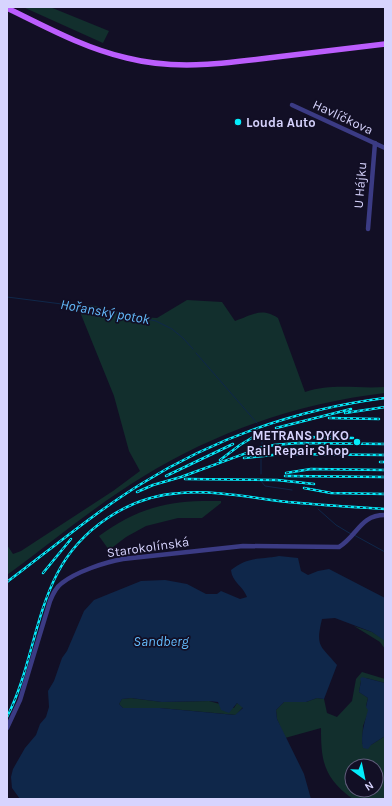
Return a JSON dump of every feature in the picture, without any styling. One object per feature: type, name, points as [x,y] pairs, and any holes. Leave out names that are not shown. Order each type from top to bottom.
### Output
[{"type":"main road","points":[[7,8],[70,38],[104,52],[137,61],[168,65],[221,64],[385,44]]},
{"type":"street","name":"Havlíčkova","points":[[292,105],[385,148]]},
{"type":"street","name":"U Hájku","points":[[368,229],[375,143]]},
{"type":"street","name":"Starokolínská","points":[[7,728],[20,700],[50,601],[56,588],[68,579],[106,563],[123,559],[243,546],[266,545],[332,548],[339,546],[349,539],[366,519],[385,514]]},
{"type":"green space","points":[[23,7],[50,7],[109,31],[103,43]]},
{"type":"green space","points":[[187,300],[222,302],[235,321],[257,313],[267,313],[278,318],[305,392],[315,389],[335,387],[385,387],[385,393],[322,404],[291,412],[260,421],[200,445],[126,487],[91,511],[7,575],[7,545],[13,554],[21,551],[113,491],[140,471],[129,451],[114,396],[78,307],[91,305],[140,317],[157,318]]},
{"type":"green space","points":[[202,501],[221,501],[221,503],[202,518],[178,518],[146,526],[126,537],[109,550],[99,536],[123,521],[147,510],[160,506]]},
{"type":"green space","points":[[354,626],[372,632],[384,639],[385,649],[380,642]]},
{"type":"green space","points":[[362,672],[385,679],[385,683],[366,678],[361,681],[359,692],[368,698],[366,706],[369,710],[363,726],[362,744],[371,745],[385,736],[385,799],[352,798],[384,798],[384,758],[344,758],[344,792],[330,776],[323,760],[321,728],[285,738],[277,719],[276,710],[284,702],[306,702],[317,698],[324,699],[327,713],[337,717],[352,701],[356,679]]},
{"type":"green space","points":[[131,698],[162,702],[209,701],[234,708],[237,703],[243,707],[236,715],[160,708],[123,708],[119,704],[122,699]]},
{"type":"water","name":"Sandberg","points":[[279,556],[298,558],[301,571],[308,575],[329,569],[385,598],[385,641],[372,632],[335,618],[322,619],[319,641],[323,649],[337,665],[324,699],[317,698],[306,702],[284,702],[276,710],[277,719],[304,774],[311,799],[20,799],[12,788],[11,777],[13,769],[25,748],[36,735],[40,724],[46,717],[49,707],[48,691],[54,681],[62,658],[67,651],[84,611],[94,600],[141,581],[165,580],[187,584],[206,594],[217,594],[221,591],[240,599],[247,597],[233,578],[231,570],[249,560]],"holes":[[[131,698],[162,702],[218,702],[221,710],[229,713],[237,703],[243,708],[235,715],[160,708],[123,708],[119,704],[122,699]]]},
{"type":"water","points":[[362,677],[385,683],[385,736],[371,745],[368,749],[363,748],[362,743],[363,729],[368,710],[366,707],[368,698],[359,692],[360,679]]},
{"type":"waterway","name":"Hořanský potok","points":[[7,297],[101,309],[156,321],[172,329],[193,349]]},
{"type":"waterway","name":"Hořanský potok","points":[[196,353],[257,423]]},
{"type":"waterway","name":"Hořanský potok","points":[[262,437],[262,444]]},
{"type":"waterway","name":"Hořanský potok","points":[[261,459],[261,474]]},
{"type":"waterway","name":"Hořanský potok","points":[[261,481],[265,486],[292,490]]},
{"type":"waterway","name":"Hořanský potok","points":[[318,509],[336,525],[351,534]]},
{"type":"waterway","name":"Hořanský potok","points":[[354,535],[385,552]]},
{"type":"railway","points":[[7,582],[124,495],[169,468],[198,453],[228,439],[290,418],[353,403],[385,398]]},
{"type":"railway","points":[[345,413],[385,407]]},
{"type":"railway","points":[[276,428],[351,409]]},
{"type":"railway","points":[[329,418],[379,419]]},
{"type":"railway","points":[[220,460],[240,445],[260,433]]},
{"type":"railway","points":[[293,439],[307,437],[353,438]]},
{"type":"railway","points":[[137,492],[153,485],[181,477],[260,448],[274,445],[298,443],[385,444]]},
{"type":"railway","points":[[166,476],[233,444]]},
{"type":"railway","points":[[244,458],[282,454],[385,455]]},
{"type":"railway","points":[[380,462],[385,462]]},
{"type":"railway","points":[[286,473],[311,469],[385,470]]},
{"type":"railway","points":[[285,476],[385,477]]},
{"type":"railway","points":[[185,479],[277,480],[314,484]]},
{"type":"railway","points":[[304,488],[331,493],[385,494]]},
{"type":"railway","points":[[7,717],[15,700],[43,609],[57,574],[67,558],[93,529],[125,508],[161,495],[194,492],[221,493],[288,502],[385,509]]},
{"type":"railway","points":[[43,573],[71,539]]},
{"type":"place","name":"Louda Auto","points":[[238,122]]},
{"type":"place","name":"METRANS DYKO Rail Repair Shop","points":[[357,442]]}]
